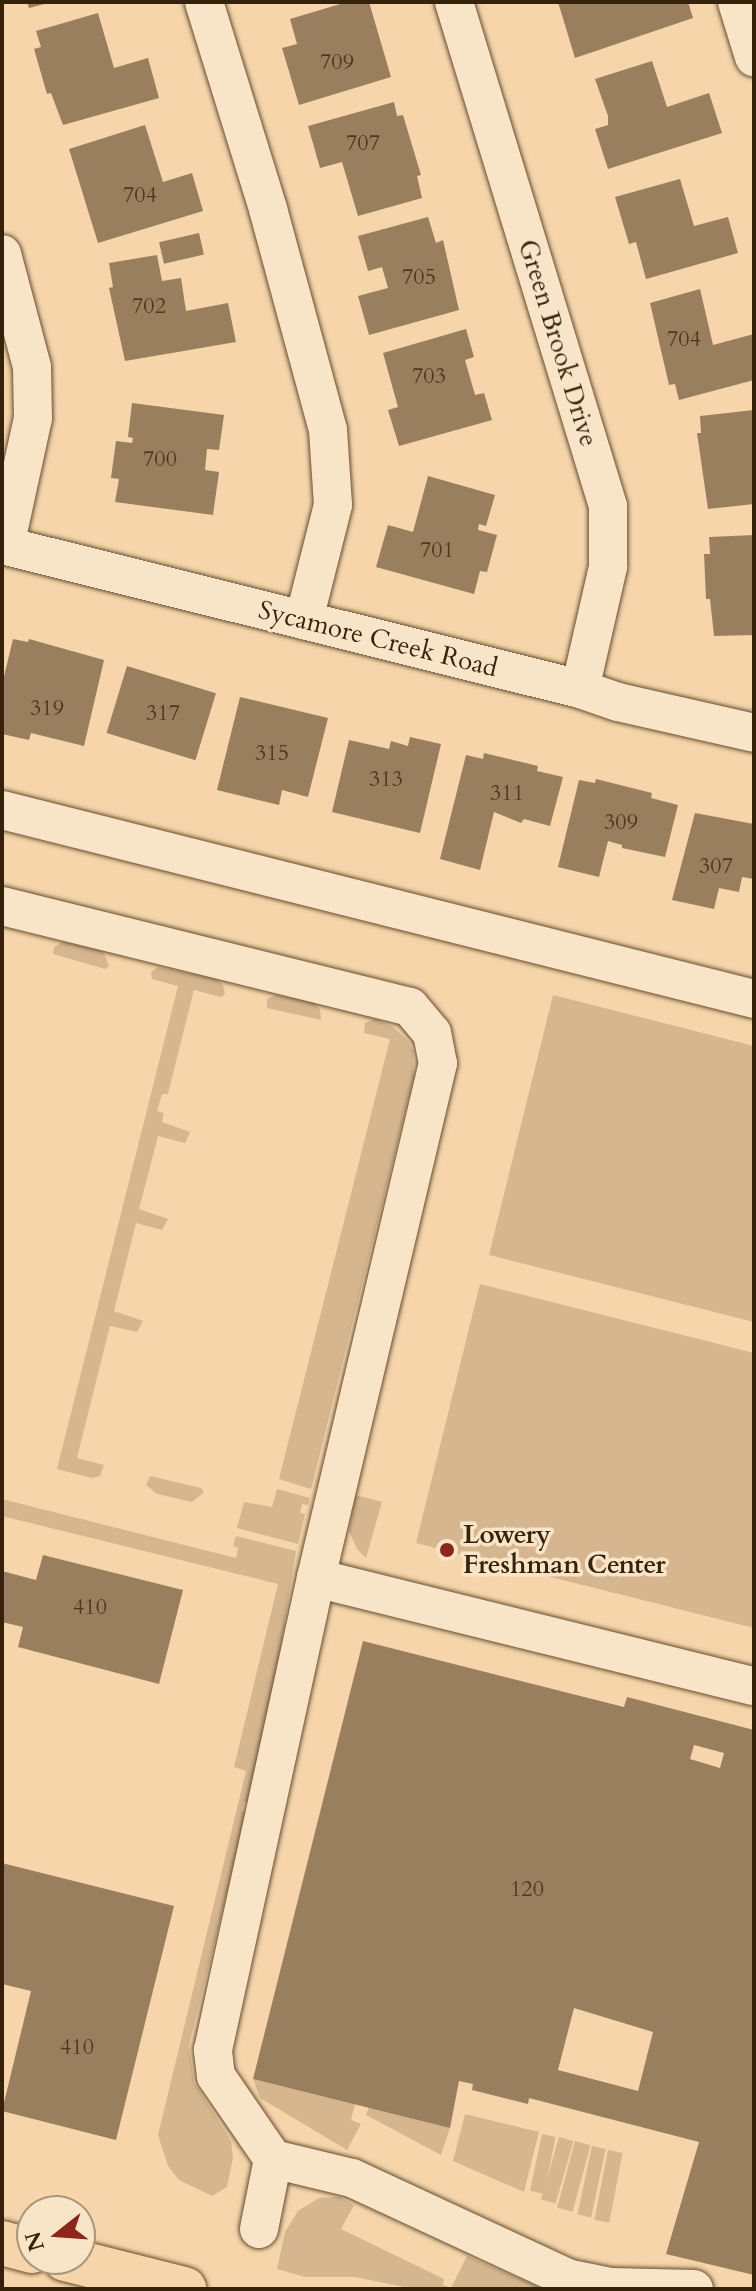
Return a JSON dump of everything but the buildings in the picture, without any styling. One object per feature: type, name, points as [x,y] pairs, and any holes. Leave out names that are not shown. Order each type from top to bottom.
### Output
[{"type":"main road","points":[[96,2267],[184,2289]]},
{"type":"street","points":[[204,2],[268,209],[328,430],[333,505],[304,620]]},
{"type":"street","name":"Green Brook Drive","points":[[454,2],[608,506],[608,567],[580,689]]},
{"type":"street","points":[[737,2],[754,57]]},
{"type":"street","points":[[2,254],[32,367],[33,406],[3,546]]},
{"type":"street","name":"Sycamore Creek Road","points":[[3,546],[580,689],[618,702],[754,733]]},
{"type":"street","points":[[2,810],[754,999]]},
{"type":"street","points":[[2,906],[410,1007],[432,1033],[438,1063],[316,1578],[213,2050],[216,2076],[273,2159],[352,2178],[567,2278],[611,2287],[694,2289]]},
{"type":"street","points":[[316,1578],[754,1686]]},
{"type":"street","points":[[259,2229],[273,2159]]},
{"type":"shaded area","points":[[63,942],[103,951],[109,966],[105,969],[53,954],[54,947]]},
{"type":"shaded area","points":[[158,967],[215,979],[223,985],[225,994],[221,997],[194,990],[168,1094],[162,1094],[157,1111],[164,1113],[162,1122],[190,1132],[185,1143],[158,1136],[139,1209],[168,1219],[162,1230],[136,1223],[114,1311],[143,1321],[137,1332],[110,1326],[77,1458],[104,1465],[100,1476],[92,1478],[57,1469],[178,986],[152,979],[151,972]]},
{"type":"shaded area","points":[[276,995],[314,1003],[320,1009],[321,1020],[267,1008],[267,999]]},
{"type":"shaded area","points":[[553,995],[754,1046],[754,1322],[489,1255]]},
{"type":"shaded area","points":[[375,1019],[393,1027],[408,1041],[413,1051],[414,1076],[311,1489],[279,1479],[390,1039],[364,1033],[365,1023]]},
{"type":"shaded area","points":[[480,1284],[754,1353],[754,1628],[416,1543]]},
{"type":"shaded area","points":[[150,1476],[201,1488],[204,1492],[192,1502],[157,1494],[146,1485]]},
{"type":"shaded area","points":[[277,1489],[310,1498],[308,1505],[302,1504],[300,1513],[305,1514],[298,1544],[237,1528],[244,1502],[272,1507]]},
{"type":"shaded area","points":[[355,1495],[382,1502],[366,1558],[357,1549],[349,1531]]},
{"type":"shaded area","points":[[2,1499],[236,1558],[238,1548],[233,1546],[236,1536],[296,1551],[266,1740],[250,1803],[244,1802],[242,1811],[247,1812],[189,2045],[194,2082],[231,2141],[233,2158],[227,2187],[212,2196],[179,2180],[168,2166],[158,2135],[246,1771],[234,1767],[278,1584],[2,1516]]},
{"type":"shaded area","points":[[253,2079],[355,2104],[351,2120],[361,2124],[347,2150],[260,2098]]},
{"type":"shaded area","points":[[369,2107],[450,2128],[441,2155],[366,2115]]},
{"type":"shaded area","points":[[465,2114],[539,2132],[524,2192],[453,2161]]},
{"type":"shaded area","points":[[542,2134],[556,2137],[544,2194],[530,2191]]},
{"type":"shaded area","points":[[559,2137],[573,2141],[556,2204],[541,2199]]},
{"type":"shaded area","points":[[575,2141],[590,2145],[573,2212],[557,2208]]},
{"type":"shaded area","points":[[592,2146],[606,2149],[591,2217],[577,2214]]},
{"type":"shaded area","points":[[608,2150],[623,2153],[609,2223],[594,2220]]},
{"type":"shaded area","points":[[339,2197],[354,2205],[341,2229],[444,2279],[443,2285],[451,2288],[467,2256],[543,2289],[414,2289],[355,2277],[305,2277],[277,2269],[285,2232],[298,2211],[319,2198]]},
{"type":"place","name":"Lowery Freshman Center","points":[[447,1550]]}]
